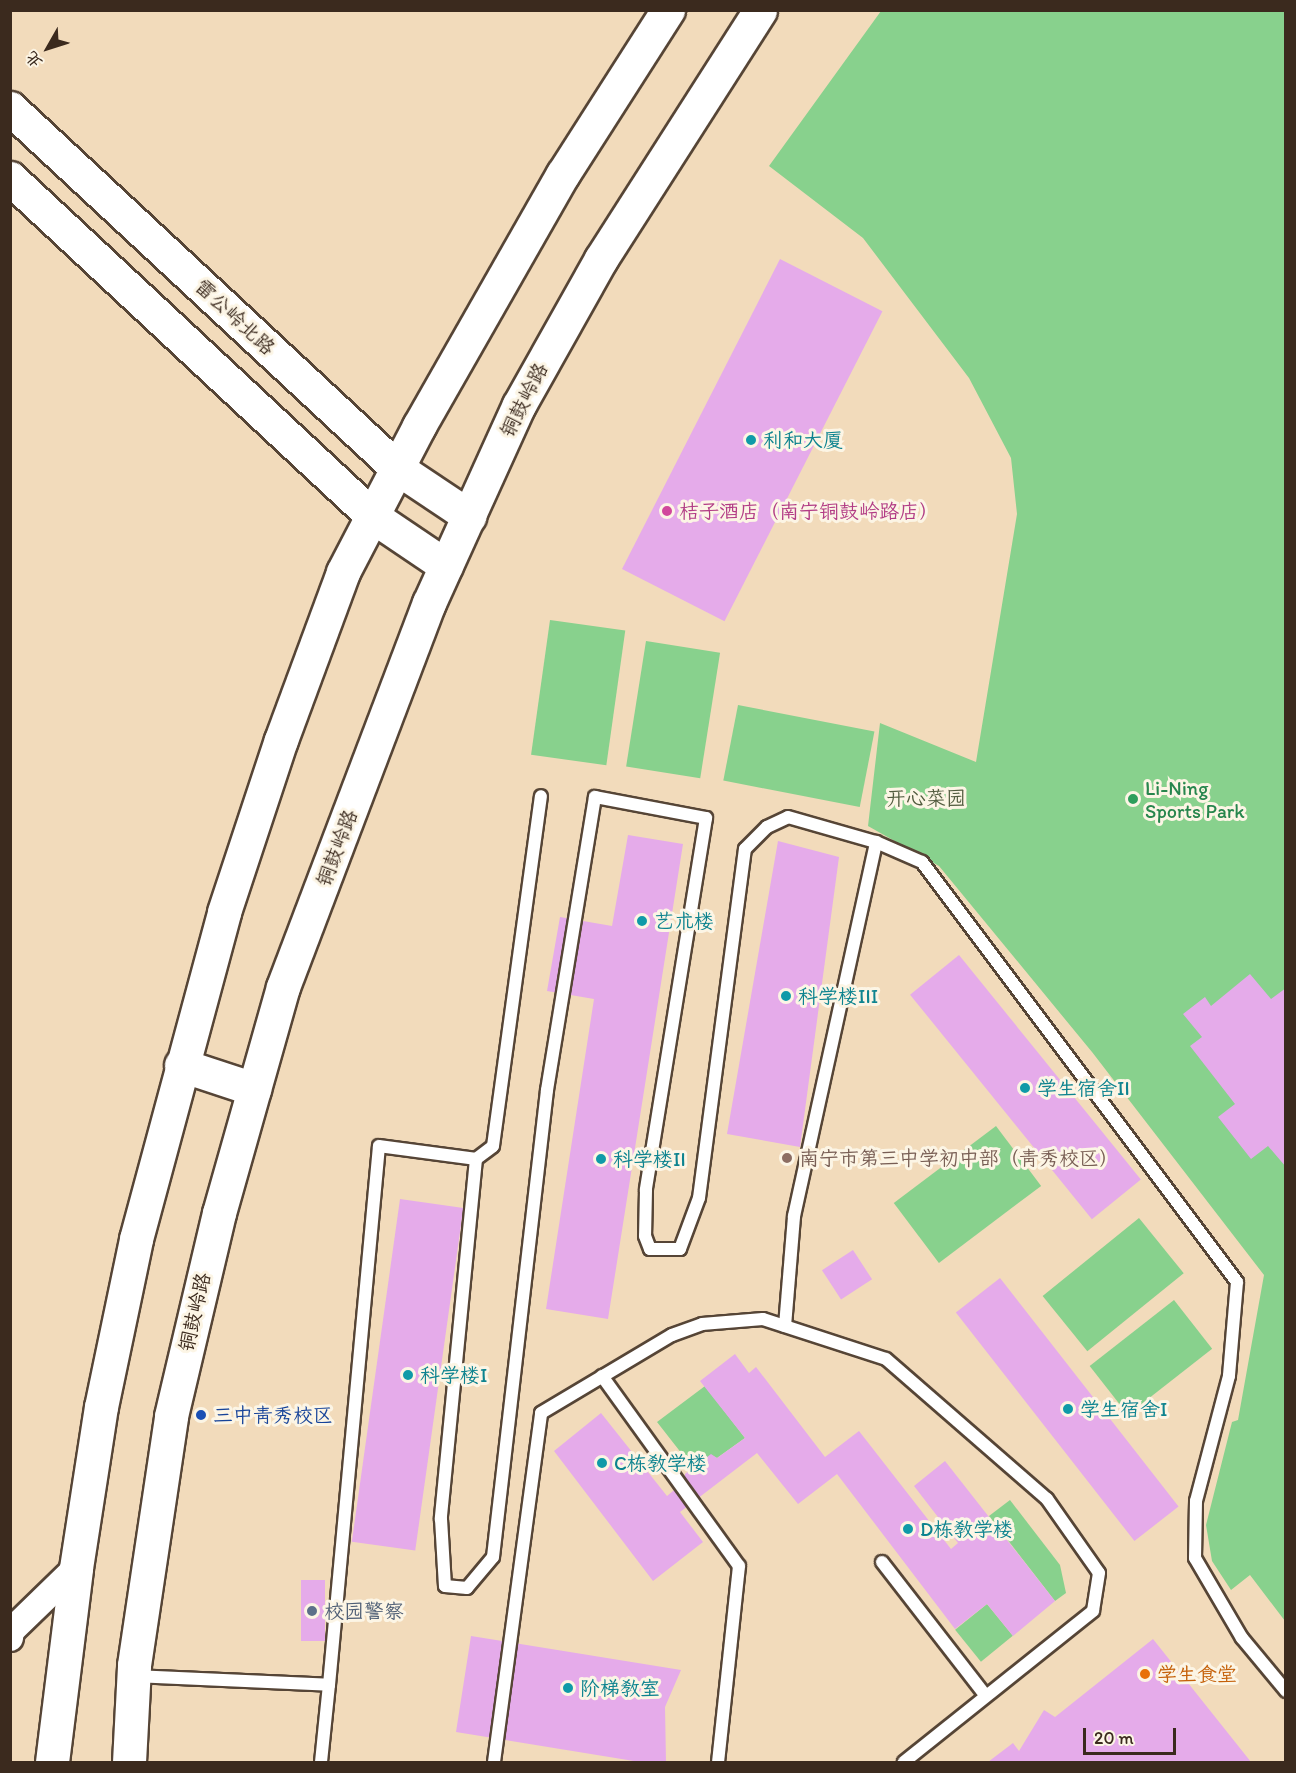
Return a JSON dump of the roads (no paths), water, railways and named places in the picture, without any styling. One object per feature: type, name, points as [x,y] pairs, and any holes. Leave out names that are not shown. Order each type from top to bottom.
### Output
[{"type":"main road","points":[[52,1762],[76,1568],[103,1396],[136,1239],[224,912],[281,740],[343,572],[397,468],[563,174],[668,10]]},
{"type":"main road","name":"铜鼓岭路","points":[[129,1762],[133,1676],[171,1416],[219,1213],[284,987],[446,566],[519,405],[601,259],[760,10]]},
{"type":"main road","name":"雷公岭北路","points":[[10,108],[397,468],[468,516]]},
{"type":"main road","points":[[10,178],[372,516],[446,566]]},
{"type":"main road","points":[[181,1065],[254,1089]]},
{"type":"street","points":[[10,1638],[11,1631],[76,1568]]},
{"type":"lane","points":[[321,1762],[379,1146],[476,1159],[493,1146],[541,796]]},
{"type":"lane","points":[[476,1159],[441,1519],[445,1586],[467,1588],[493,1557],[547,1089],[595,797],[706,818],[646,1190],[645,1236],[650,1249],[662,1252],[680,1249],[699,1198],[745,849],[767,827],[789,817],[876,842],[922,862],[1237,1282],[1229,1376],[1196,1501],[1195,1558],[1242,1638],[1286,1691]]},
{"type":"lane","points":[[785,1326],[794,1216],[876,842]]},
{"type":"lane","points":[[494,1762],[541,1413],[672,1335],[702,1324],[763,1319],[886,1359],[1047,1499],[1100,1573],[1093,1611],[904,1762]]},
{"type":"lane","points":[[602,1376],[739,1566],[718,1762]]},
{"type":"lane","points":[[882,1562],[985,1695]]},
{"type":"lane","points":[[133,1676],[329,1685]]},
{"type":"place","name":"利和大厦","points":[[751,440]]},
{"type":"place","name":"桔子酒店（南宁铜鼓岭路店）","points":[[667,511]]},
{"type":"place","name":"Li-Ning Sports Park","points":[[1133,799]]},
{"type":"place","name":"艺术楼","points":[[642,921]]},
{"type":"place","name":"科学楼III","points":[[786,996]]},
{"type":"place","name":"学生宿舍II","points":[[1025,1088]]},
{"type":"place","name":"南宁市第三中学初中部（青秀校区）","points":[[787,1158]]},
{"type":"place","name":"科学楼II","points":[[601,1159]]},
{"type":"place","name":"科学楼I","points":[[408,1375]]},
{"type":"place","name":"学生宿舍I","points":[[1068,1409]]},
{"type":"place","name":"三中青秀校区","points":[[201,1415]]},
{"type":"place","name":"C栋教学楼","points":[[602,1463]]},
{"type":"place","name":"D栋教学楼","points":[[908,1529]]},
{"type":"place","name":"校园警察","points":[[312,1611]]},
{"type":"place","name":"学生食堂","points":[[1145,1674]]},
{"type":"place","name":"阶梯教室","points":[[568,1688]]},
{"type":"park label","name":"开心菜园","points":[[926,798]]}]
